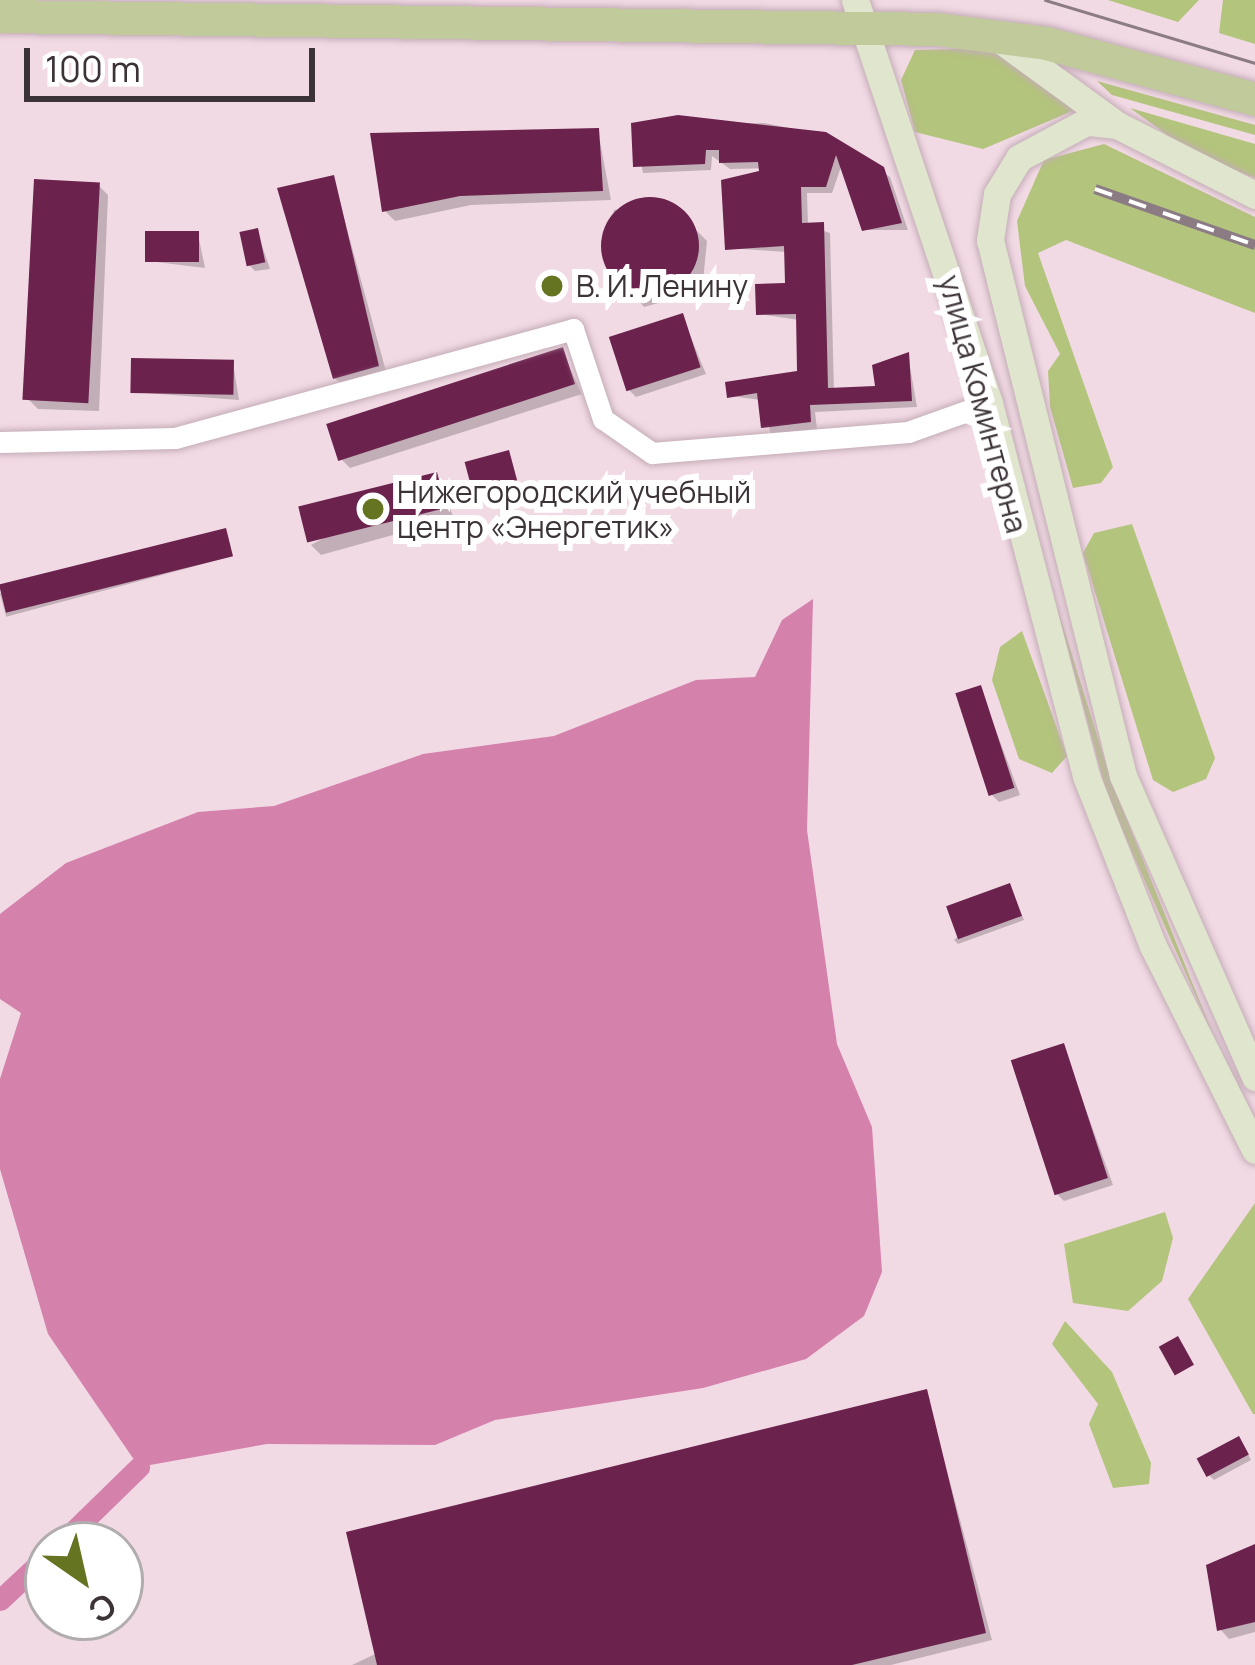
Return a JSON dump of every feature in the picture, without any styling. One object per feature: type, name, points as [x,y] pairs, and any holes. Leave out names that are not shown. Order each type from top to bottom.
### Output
[{"type":"main road","points":[[0,16],[860,12],[988,34],[1255,99]]},
{"type":"main road","name":"улица Коминтерна","points":[[860,12],[989,403],[1086,776],[1207,1053],[1255,1150]]},
{"type":"main road","points":[[988,34],[1052,68],[1117,125],[1255,195]]},
{"type":"main road","name":"улица Коминтерна","points":[[1117,125],[1066,128],[1019,158],[997,194],[990,240],[1116,755],[1255,1077]]},
{"type":"main road","points":[[1207,1053],[1236,1038]]},
{"type":"street","points":[[0,442],[175,438],[573,329],[614,436],[652,453],[908,433],[989,403]]},
{"type":"green space","points":[[1108,0],[1199,0],[1178,22]]},
{"type":"green space","points":[[1223,0],[1255,0],[1255,44],[1219,33]]},
{"type":"green space","points":[[1006,48],[1082,107],[983,149],[915,132],[901,80],[915,50]]},
{"type":"green space","points":[[1097,81],[1255,125],[1255,135],[1112,95]]},
{"type":"green space","points":[[1130,108],[1255,144],[1255,178],[1191,152]]},
{"type":"green space","points":[[1104,144],[1255,217],[1255,313],[1066,240],[1038,253],[1113,467],[1101,483],[1073,488],[1050,407],[1048,371],[1060,354],[1025,286],[1017,221],[1044,160]]},
{"type":"green space","points":[[1132,524],[1215,758],[1206,779],[1173,792],[1153,780],[1083,553],[1094,533]]},
{"type":"green space","points":[[1056,604],[1111,780],[1214,1037],[1108,798]]},
{"type":"green space","points":[[1022,631],[1067,756],[1052,773],[1019,759],[992,680],[1000,647]]},
{"type":"green space","points":[[1255,1203],[1255,1414],[1253,1414],[1188,1299]]},
{"type":"green space","points":[[1165,1212],[1173,1238],[1162,1281],[1128,1311],[1073,1303],[1064,1244]]},
{"type":"green space","points":[[1065,1321],[1112,1372],[1151,1463],[1149,1484],[1113,1488],[1089,1424],[1098,1404],[1052,1344]]},
{"type":"shaded area","points":[[813,599],[807,830],[837,1044],[872,1127],[882,1272],[864,1316],[806,1359],[703,1388],[495,1420],[435,1445],[267,1444],[139,1467],[48,1334],[0,1169],[0,1079],[21,1013],[0,999],[0,914],[66,863],[198,812],[274,806],[423,754],[554,736],[696,680],[755,677],[782,620]]},
{"type":"building","points":[[678,115],[826,132],[884,167],[902,223],[862,231],[836,155],[826,187],[801,187],[802,223],[824,222],[828,388],[875,386],[872,365],[909,352],[912,401],[810,405],[811,422],[761,428],[757,393],[727,398],[725,382],[797,371],[796,314],[756,315],[755,284],[785,283],[784,246],[725,250],[721,180],[759,171],[758,162],[719,163],[719,150],[706,150],[705,164],[633,167],[631,123]]},
{"type":"building","points":[[599,128],[603,191],[460,196],[382,212],[370,133]]},
{"type":"building","points":[[334,175],[379,366],[333,379],[277,188]]},
{"type":"building","points":[[34,179],[100,182],[88,403],[22,400]]},
{"type":"building","points":[[650,197],[685,211],[699,246],[685,281],[650,295],[615,281],[601,246],[615,211]]},
{"type":"building","points":[[258,228],[265,262],[247,266],[239,232]]},
{"type":"building","points":[[145,231],[199,231],[199,262],[145,262]]},
{"type":"building","points":[[683,313],[701,367],[626,391],[609,337]]},
{"type":"building","points":[[563,347],[575,384],[338,461],[326,424]]},
{"type":"building","points":[[131,358],[234,360],[233,395],[130,393]]},
{"type":"building","points":[[509,450],[519,488],[475,500],[465,462]]},
{"type":"building","name":"Нижегородский учебный центр «Энергетик»","points":[[437,472],[446,508],[307,542],[298,507]]},
{"type":"building","points":[[226,528],[233,556],[6,613],[0,584]]},
{"type":"building","points":[[981,685],[1014,788],[989,796],[955,693]]},
{"type":"building","points":[[1010,883],[1022,916],[958,939],[946,906]]},
{"type":"building","points":[[1064,1043],[1108,1178],[1055,1195],[1011,1060]]},
{"type":"building","points":[[1178,1336],[1194,1365],[1175,1376],[1159,1347]]},
{"type":"building","points":[[927,1389],[986,1633],[852,1665],[377,1665],[346,1532]]},
{"type":"building","points":[[1239,1436],[1249,1455],[1206,1477],[1197,1459]]},
{"type":"building","points":[[1255,1544],[1255,1622],[1217,1631],[1206,1565]]},
{"type":"waterway","points":[[84,1521],[139,1467]]},
{"type":"waterway","points":[[0,1600],[24,1578]]},
{"type":"tram line","points":[[1045,0],[1255,63]]},
{"type":"railway","points":[[1095,189],[1255,245]]},
{"type":"place","name":"В. И. Ленину","points":[[552,286]]},
{"type":"place","name":"Нижегородский учебный центр «Энергетик»","points":[[373,509]]}]
